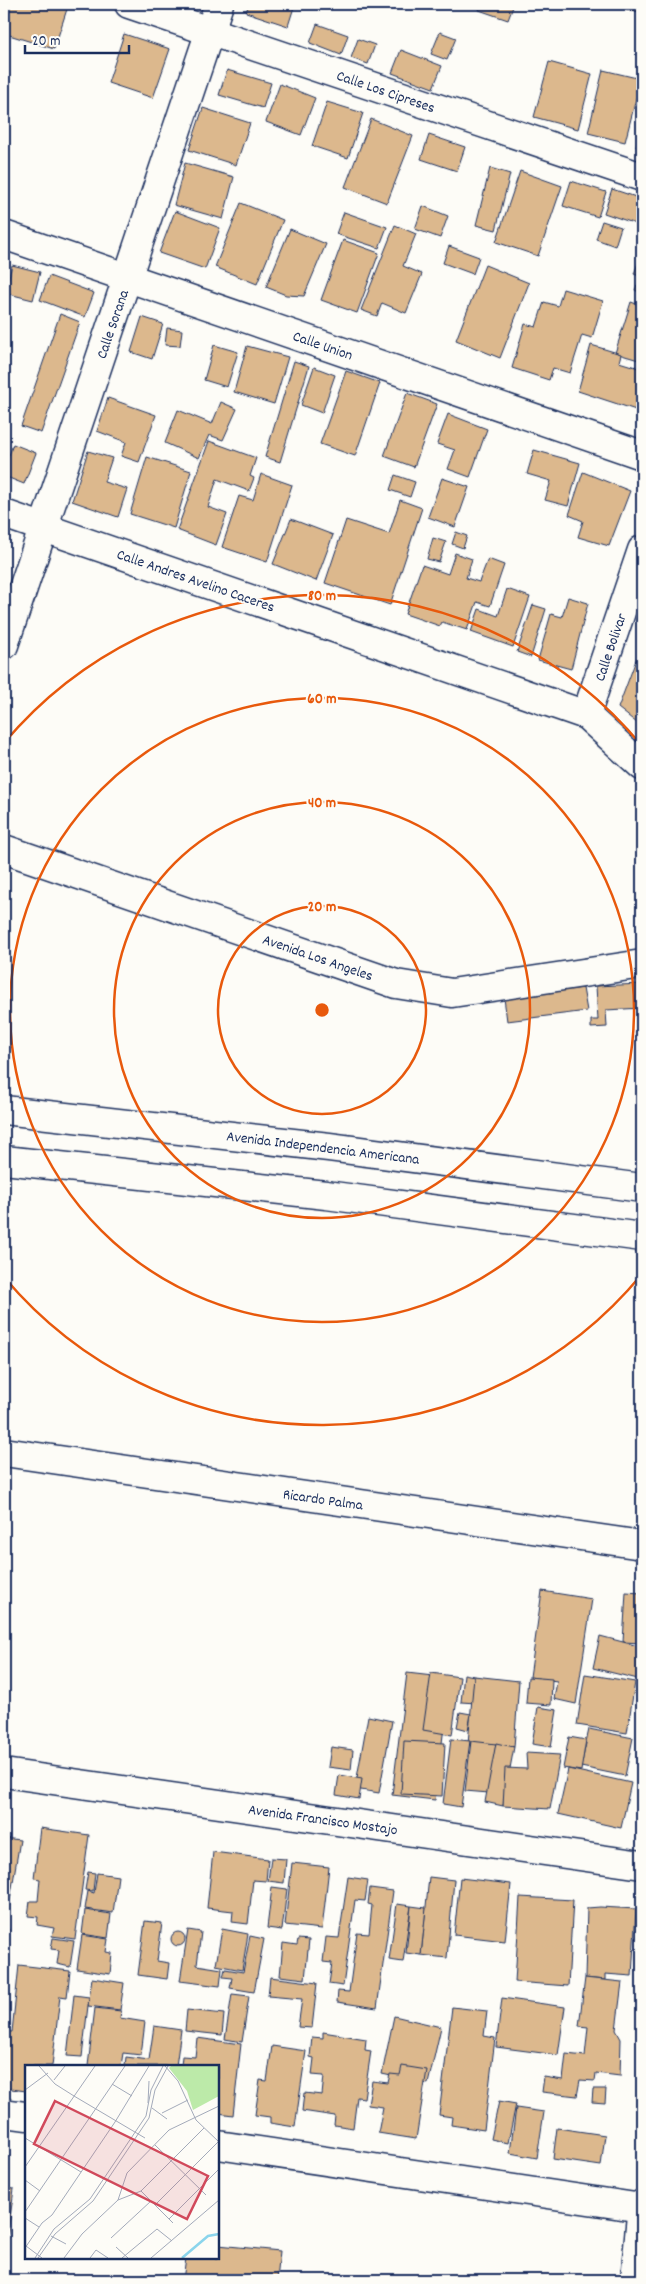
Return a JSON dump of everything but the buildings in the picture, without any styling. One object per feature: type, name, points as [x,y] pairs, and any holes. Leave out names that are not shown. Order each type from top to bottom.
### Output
[{"type":"street","name":"Calle Los Cipreses","points":[[129,4],[642,177]]},
{"type":"street","name":"Calle Sorana","points":[[4,645],[219,4]]},
{"type":"street","name":"Calle Union","points":[[4,235],[642,455]]},
{"type":"street","name":"Calle Andres Avelino Caceres","points":[[4,514],[586,715]]},
{"type":"street","name":"Calle Bolivar","points":[[586,715],[642,550]]},
{"type":"street","points":[[586,715],[642,766]]},
{"type":"street","name":"Avenida Los Angeles","points":[[4,849],[396,984],[452,993],[642,964]]},
{"type":"street","name":"Avenida Independencia Americana","points":[[4,1110],[330,1147],[642,1188]]},
{"type":"street","points":[[4,1160],[326,1195],[642,1237]]},
{"type":"street","name":"Ricardo Palma","points":[[4,1452],[642,1546]]},
{"type":"street","name":"Avenida Francisco Mostajo","points":[[4,1773],[642,1865]]},
{"type":"street","points":[[4,2113],[25,2116]]},
{"type":"street","points":[[219,2145],[642,2208]]},
{"type":"street","points":[[635,2280],[642,2204]]}]
